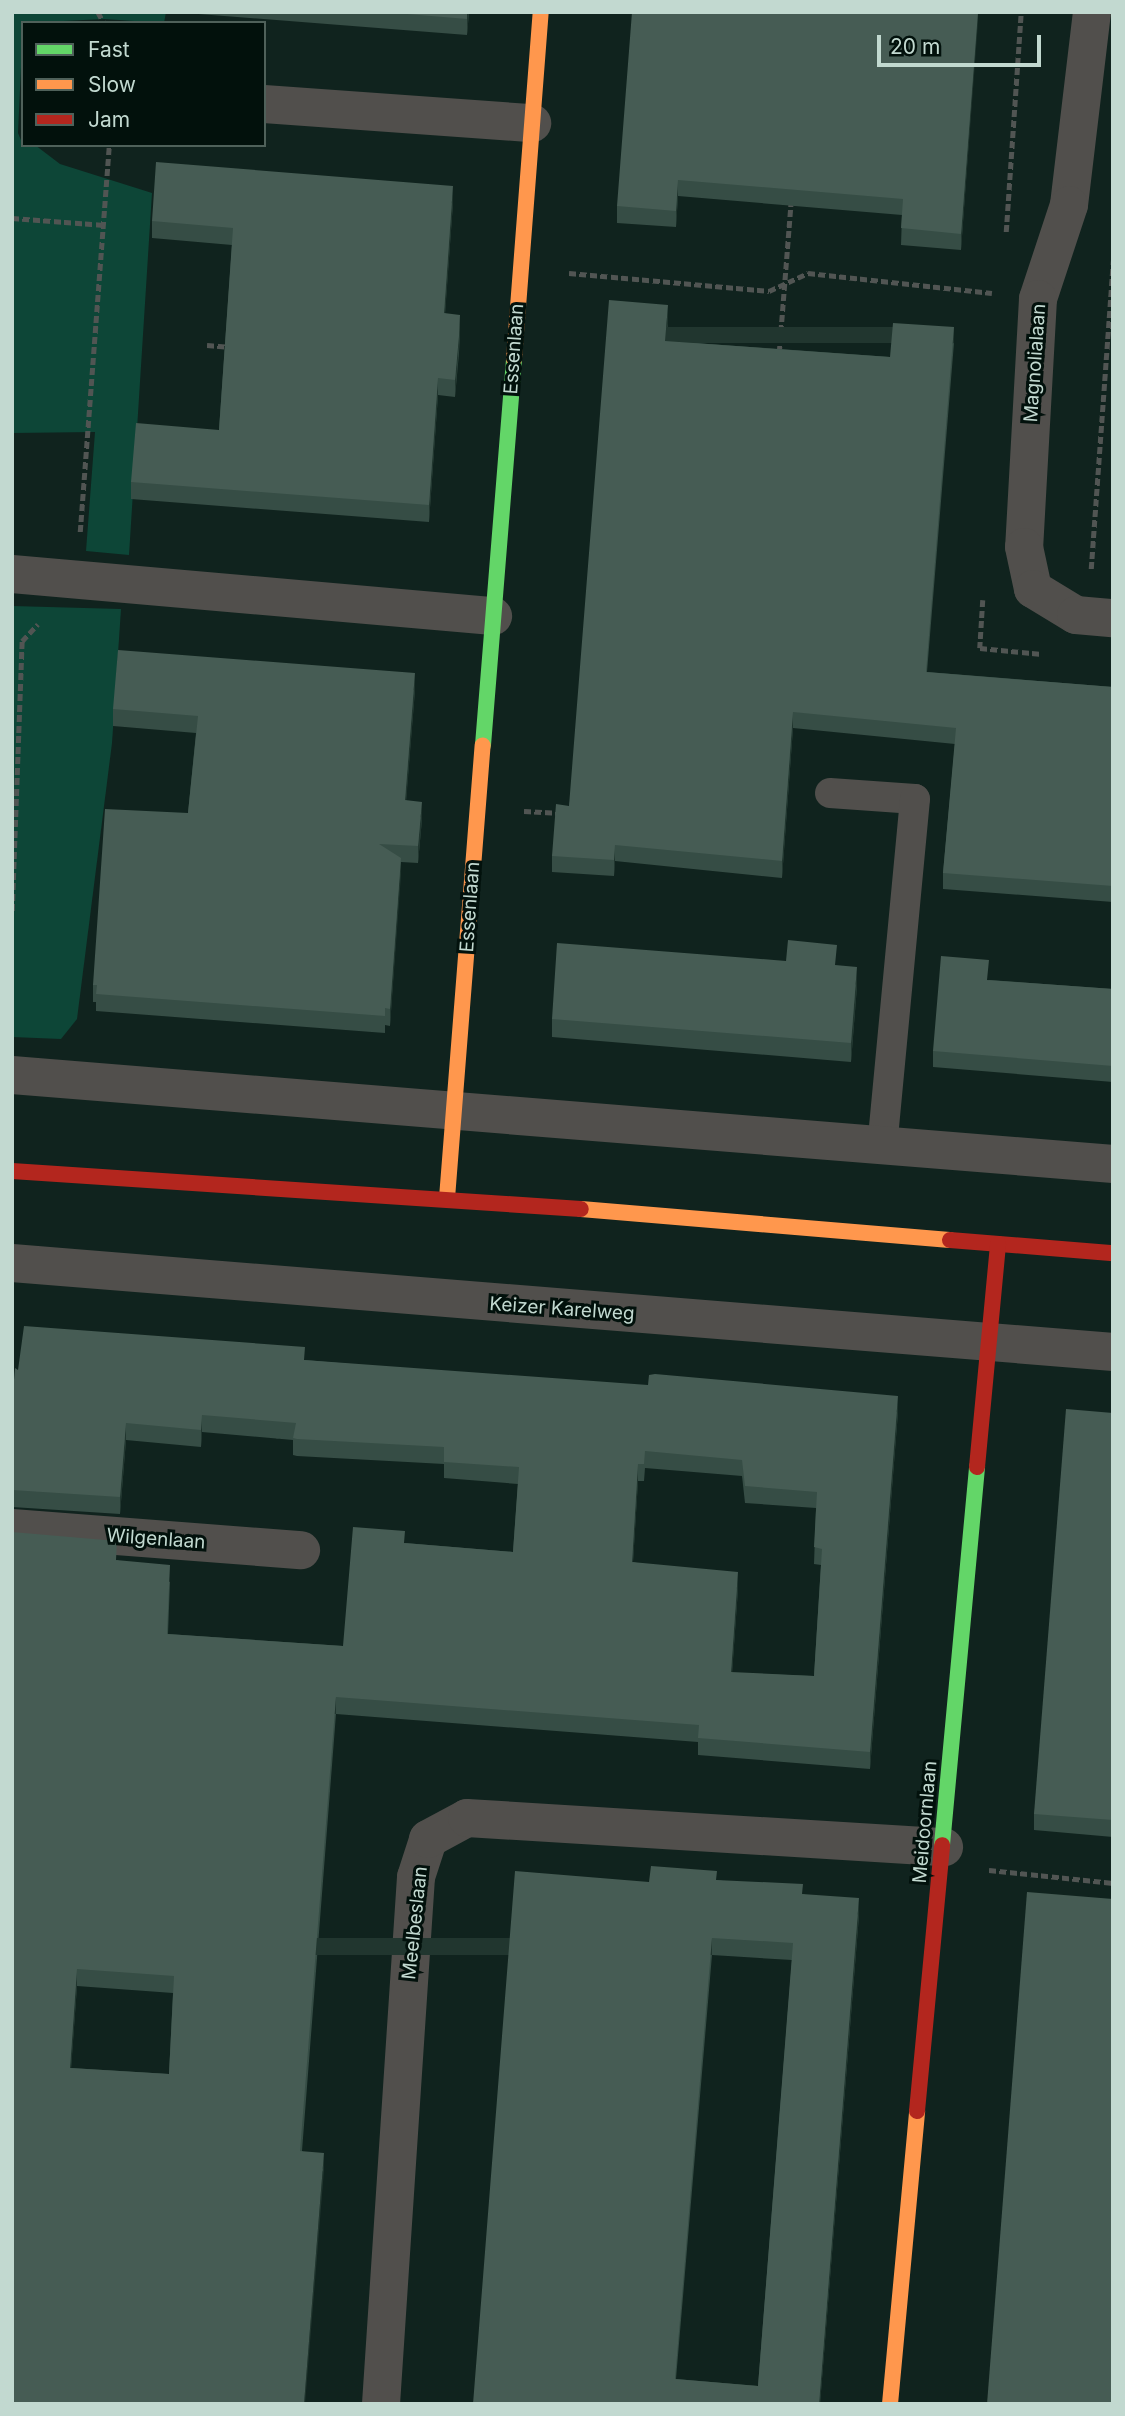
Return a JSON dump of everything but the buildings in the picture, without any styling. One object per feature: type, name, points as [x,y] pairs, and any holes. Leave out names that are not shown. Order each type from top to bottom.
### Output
[{"type":"street","name":"Essenlaan","points":[[447,1198],[541,12]]},
{"type":"street","name":"Magnolialaan","points":[[1092,12],[1069,205],[1038,299],[1024,547],[1033,589],[1076,615],[1100,617]]},
{"type":"street","points":[[266,104],[532,124]]},
{"type":"street","points":[[12,575],[493,616]]},
{"type":"street","points":[[12,1075],[1113,1164]]},
{"type":"street","points":[[12,1171],[447,1198],[1113,1253]]},
{"type":"street","name":"Meidoornlaan","points":[[890,2404],[944,1847],[998,1244]]},
{"type":"street","name":"Keizer Karelweg","points":[[12,1263],[1113,1352]]},
{"type":"street","name":"Wilgenlaan","points":[[12,1528],[301,1550]]},
{"type":"street","name":"Meelbeslaan","points":[[381,2404],[416,1877],[428,1839],[467,1818],[944,1847]]},
{"type":"lane","points":[[831,793],[915,799],[882,1145]]},
{"type":"path","points":[[12,911],[22,641],[76,581],[109,147]]},
{"type":"path","points":[[778,366],[792,189]]},
{"type":"path","points":[[12,218],[105,225]]},
{"type":"path","points":[[1100,617],[1113,259]]},
{"type":"path","points":[[521,268],[769,291],[808,273],[1038,299]]},
{"type":"path","points":[[207,345],[235,347]]},
{"type":"path","points":[[478,808],[575,814]]},
{"type":"path","points":[[944,1847],[996,1873],[1113,1882]]},
{"type":"green space","points":[[12,12],[166,12],[164,21],[21,21],[18,133],[21,147],[38,147],[60,164],[152,193],[129,555],[86,551],[95,432],[12,433]]},
{"type":"green space","points":[[12,606],[121,609],[112,743],[77,1019],[61,1039],[12,1037]]},
{"type":"traffic: fast","points":[[483,745],[514,359]]},
{"type":"traffic: fast","points":[[942,1845],[977,1467]]},
{"type":"traffic: slow","points":[[514,359],[541,12]]},
{"type":"traffic: slow","points":[[447,1198],[483,745]]},
{"type":"traffic: slow","points":[[581,1209],[950,1240]]},
{"type":"traffic: slow","points":[[890,2404],[917,2111]]},
{"type":"traffic: jam","points":[[12,1171],[581,1209]]},
{"type":"traffic: jam","points":[[950,1240],[1113,1253]]},
{"type":"traffic: jam","points":[[977,1467],[998,1244]]},
{"type":"traffic: jam","points":[[917,2111],[942,1845]]}]
